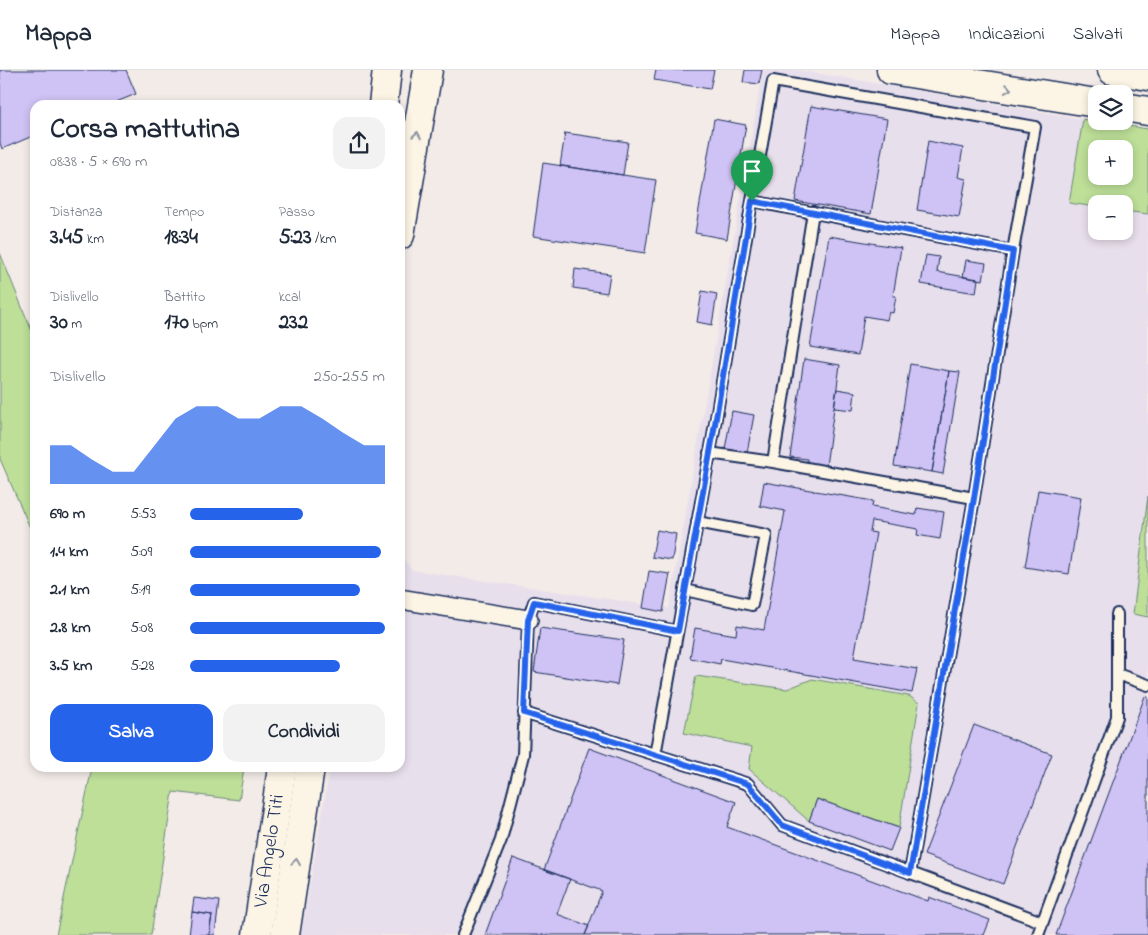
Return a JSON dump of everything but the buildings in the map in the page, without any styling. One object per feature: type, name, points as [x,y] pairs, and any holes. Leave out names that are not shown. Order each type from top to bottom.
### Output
[{"type":"main road","points":[[384,100],[387,70]]},
{"type":"main road","points":[[405,206],[428,70]]},
{"type":"main road","points":[[891,70],[1088,102]]},
{"type":"main road","points":[[1112,70],[1148,76]]},
{"type":"main road","points":[[1133,108],[1148,111]]},
{"type":"main road","name":"Via Angelo Titi","points":[[257,935],[281,772]]},
{"type":"main road","name":"Via Angelo Titi","points":[[285,935],[309,772]]},
{"type":"street","points":[[405,600],[528,620]]},
{"type":"lane","points":[[655,754],[709,453],[772,81],[1035,127],[910,873]]},
{"type":"lane","points":[[752,201],[1013,251]]},
{"type":"lane","points":[[773,462],[813,212]]},
{"type":"lane","points":[[709,453],[773,462],[974,498]]},
{"type":"lane","points":[[685,590],[752,605],[766,535],[697,522]]},
{"type":"lane","points":[[463,935],[501,840],[523,755],[528,620],[534,602],[678,631]]},
{"type":"lane","points":[[1038,935],[1117,717],[1117,614]]},
{"type":"lane","points":[[1117,674],[1148,685]]},
{"type":"lane","points":[[524,713],[748,784],[782,825],[1042,922]]},
{"type":"shaded area","points":[[763,70],[798,70],[1083,119],[1069,203],[1088,206],[1088,240],[1133,240],[1133,212],[1148,214],[1148,496],[1133,614],[1148,617],[1148,935],[301,935],[329,772],[405,772],[405,561],[412,570],[669,608]]},
{"type":"green space","points":[[1083,119],[1088,120],[1088,130],[1133,130],[1133,127],[1148,129],[1148,214],[1133,212],[1133,195],[1088,195],[1088,206],[1069,203]]},
{"type":"green space","points":[[0,253],[30,327],[30,528],[0,459]]},
{"type":"green space","points":[[1148,496],[1148,617],[1133,614]]},
{"type":"green space","points":[[696,676],[787,689],[812,679],[909,696],[919,703],[899,828],[817,799],[809,821],[749,769],[752,747],[684,733]]},
{"type":"green space","points":[[91,772],[243,772],[239,800],[173,792],[151,935],[56,935]]},
{"type":"route","points":[[752,201],[1013,251],[974,498],[910,873],[782,825],[748,784],[524,713],[528,620],[534,602],[678,631],[752,201]]}]
